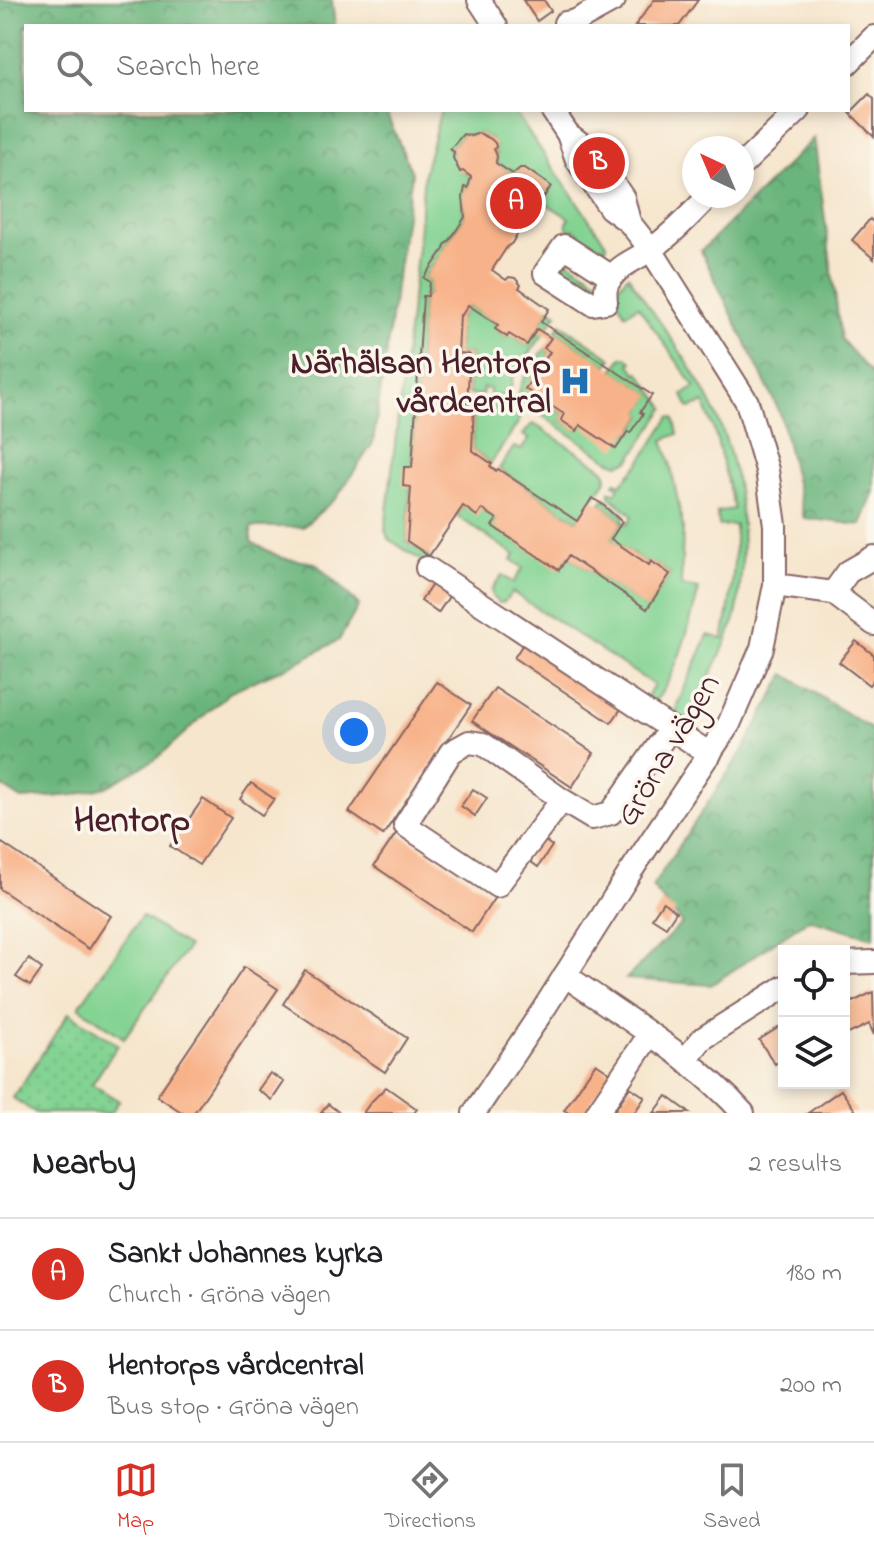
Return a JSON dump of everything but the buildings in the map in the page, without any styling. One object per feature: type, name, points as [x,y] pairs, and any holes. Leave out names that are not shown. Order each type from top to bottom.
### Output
[{"type":"street","points":[[479,0],[495,24]]},
{"type":"street","points":[[565,23],[576,21],[614,0]]},
{"type":"street","points":[[850,61],[874,37]]},
{"type":"street","name":"Gröna vägen","points":[[474,1113],[729,724],[762,648],[775,585],[775,525],[767,470],[747,402],[651,250],[629,222],[610,208],[600,195],[577,160],[568,134],[553,112]]},
{"type":"street","points":[[754,153],[797,112]]},
{"type":"street","points":[[612,277],[625,263],[651,250],[696,208]]},
{"type":"street","points":[[833,593],[848,572],[874,557]]},
{"type":"street","points":[[427,568],[710,754]]},
{"type":"street","points":[[775,585],[833,593],[874,624]]},
{"type":"street","points":[[562,800],[497,886],[405,825],[451,752],[469,742],[483,744],[592,818],[611,813],[670,729]]},
{"type":"street","points":[[850,963],[874,962]]},
{"type":"street","points":[[565,975],[686,1059],[743,1113]]},
{"type":"street","points":[[686,1059],[702,1039],[778,991]]},
{"type":"street","points":[[597,1113],[650,1034]]},
{"type":"green space","points":[[0,0],[332,0],[335,24],[24,24],[24,112],[386,112],[412,173],[373,443],[337,497],[303,527],[251,527],[251,542],[282,558],[315,563],[359,605],[339,640],[296,663],[231,691],[156,759],[106,787],[74,795],[22,799],[0,785]]},
{"type":"green space","points":[[440,112],[514,112],[607,245],[601,251],[573,229],[570,231],[566,225],[569,218],[539,199],[551,186],[512,174],[496,163],[496,147],[491,139],[479,133],[471,136],[463,134],[449,150],[454,152],[461,172],[471,177],[468,188],[465,188],[465,217],[424,278],[430,282],[428,296],[423,297],[407,541],[429,556],[425,563],[389,539],[385,530],[424,173]]},
{"type":"green space","points":[[814,138],[841,339],[874,377],[874,491],[861,525],[804,518],[780,413],[701,251],[744,208],[754,208],[754,198]]},
{"type":"green space","points":[[567,260],[602,283],[594,294],[561,272]]},
{"type":"green space","points":[[628,275],[705,392],[725,438],[738,486],[742,561],[735,618],[717,662],[683,726],[677,716],[677,705],[708,635],[723,639],[732,583],[735,525],[719,526],[717,512],[734,509],[716,436],[704,403],[689,408],[683,395],[695,387],[638,306],[625,314],[617,299],[617,288]]},
{"type":"green space","points":[[468,305],[498,325],[496,329],[506,337],[509,334],[527,345],[549,309],[557,314],[512,379],[505,396],[490,396],[490,389],[483,388],[482,395],[468,394],[470,354],[458,353],[460,315]]},
{"type":"green space","points":[[560,324],[612,358],[607,366],[556,332]]},
{"type":"green space","points":[[545,349],[550,352],[526,389],[564,414],[561,420],[577,430],[580,425],[631,433],[651,395],[613,370],[622,358],[627,357],[632,362],[630,364],[636,373],[639,372],[665,408],[629,461],[619,464],[610,461],[519,400],[523,380]]},
{"type":"green space","points":[[474,404],[511,408],[520,417],[491,463],[472,450]]},
{"type":"green space","points":[[670,417],[674,418],[678,434],[663,440],[683,527],[681,586],[699,589],[675,667],[660,695],[652,703],[645,700],[654,685],[512,592],[504,602],[499,603],[493,598],[491,590],[502,575],[513,583],[523,568],[512,560],[515,555],[457,516],[463,506],[482,509],[497,519],[492,525],[559,569],[568,556],[647,608],[670,574],[652,562],[649,565],[611,539],[622,522],[601,503],[605,498],[624,515],[623,522],[628,524],[632,516],[612,498],[610,491],[615,493],[619,488],[614,484],[621,484],[638,465]]},
{"type":"green space","points":[[534,424],[606,473],[607,479],[577,521],[499,469],[514,447],[521,450],[529,439],[523,435]]},
{"type":"green space","points":[[785,674],[874,731],[874,938],[809,919],[711,985],[626,979],[682,923],[652,887],[743,750]]},
{"type":"green space","points":[[142,916],[188,947],[124,1038],[79,1007]]},
{"type":"green space","points":[[69,1013],[118,1045],[92,1084],[119,1101],[111,1113],[36,1113],[13,1098]]},
{"type":"place","name":"Hentorps vårdcentral","points":[[599,163]]},
{"type":"place","name":"Sankt Johannes kyrka","points":[[516,203]]},
{"type":"place","name":"Närhälsan Hentorp vårdcentral","points":[[575,381]]},
{"type":"district","name":"Hentorp","points":[[132,818]]}]
